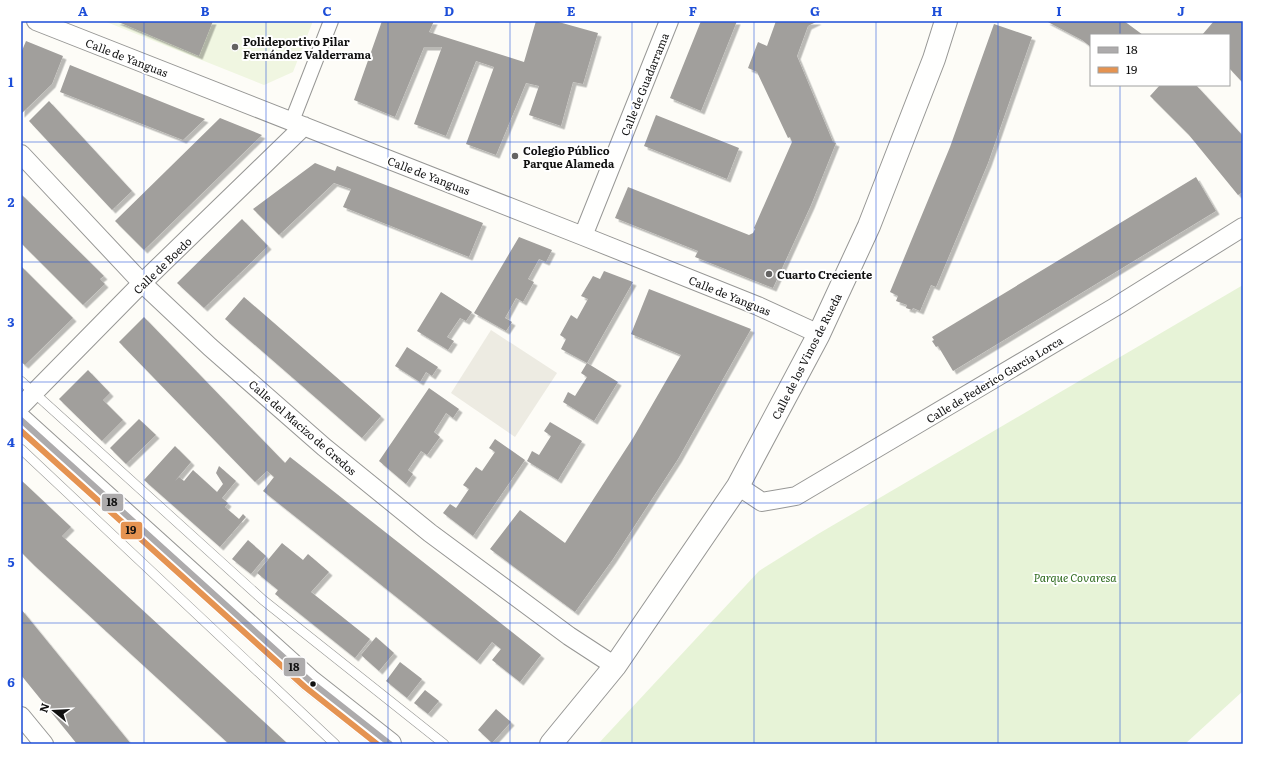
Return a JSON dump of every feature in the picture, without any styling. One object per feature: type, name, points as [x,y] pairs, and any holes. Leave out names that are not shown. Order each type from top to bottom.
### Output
[{"type":"street","name":"Calle de Yanguas","points":[[36,21],[583,236],[758,306],[819,334]]},
{"type":"street","name":"Calle de Boedo","points":[[21,406],[27,387],[142,284],[298,124],[331,21]]},
{"type":"street","name":"Calle de Guadarrama","points":[[583,236],[668,21]]},
{"type":"street","name":"Calle de los Vinos de Rueda","points":[[615,666],[738,486],[819,334],[869,226],[934,59],[946,21]]},
{"type":"street","name":"Calle del Macizo de Gredos","points":[[21,154],[142,284],[210,347],[318,442],[403,511],[569,636],[615,666]]},
{"type":"street","name":"Calle de Federico García Lorca","points":[[738,486],[762,502],[796,496],[1109,311],[1243,227]]},
{"type":"street","points":[[21,420],[310,681],[390,744]]},
{"type":"street","points":[[551,744],[615,666]]},
{"type":"street","points":[[21,716],[44,744]]},
{"type":"lane","points":[[27,387],[263,600],[444,744]]},
{"type":"lane","points":[[21,449],[335,744]]},
{"type":"green space","name":"Polideportivo Pilar Fernández Valderrama","points":[[104,21],[313,21],[293,72],[264,85]]},
{"type":"green space","name":"Parque Covaresa","points":[[1243,285],[1243,691],[1185,744],[598,744],[759,571],[818,534]]},
{"type":"shaded area","points":[[491,330],[557,373],[515,437],[451,393]]},
{"type":"building","points":[[116,21],[213,21],[199,56]]},
{"type":"building","points":[[382,21],[434,21],[429,32],[524,62],[536,21],[555,21],[598,33],[583,84],[573,82],[561,126],[529,115],[539,86],[526,83],[496,155],[466,144],[494,67],[476,61],[446,136],[414,124],[442,47],[424,47],[395,117],[354,100]]},
{"type":"building","points":[[701,21],[737,21],[701,111],[670,98]]},
{"type":"building","points":[[776,21],[818,21],[808,26],[797,56],[833,142],[836,143],[811,205],[773,288],[695,257],[698,251],[615,218],[628,187],[749,235],[753,233],[792,142],[790,137],[788,138],[757,72],[748,68],[758,42],[767,46]]},
{"type":"building","points":[[1046,21],[1124,21],[1142,34],[1090,34],[1090,46],[1082,40]]},
{"type":"building","points":[[1214,21],[1243,21],[1243,83],[1230,69],[1230,34],[1203,34]]},
{"type":"building","points":[[994,24],[1032,37],[988,163],[936,287],[931,285],[920,311],[913,308],[912,310],[906,308],[907,305],[896,301],[898,296],[890,292],[950,147]]},
{"type":"building","points":[[26,41],[63,56],[52,84],[21,114],[21,53]]},
{"type":"building","points":[[70,65],[205,119],[183,140],[60,92]]},
{"type":"building","points":[[1159,86],[1197,86],[1243,136],[1243,192],[1238,195],[1189,135],[1150,96]]},
{"type":"building","points":[[49,101],[132,191],[112,210],[29,121]]},
{"type":"building","points":[[656,115],[739,148],[727,179],[644,146]]},
{"type":"building","points":[[220,118],[262,135],[144,250],[115,221]]},
{"type":"building","points":[[315,163],[335,171],[337,166],[483,223],[469,257],[343,207],[351,189],[334,183],[279,235],[253,209]]},
{"type":"building","points":[[1196,177],[1216,211],[953,371],[938,346],[936,347],[932,341],[934,340],[932,337]]},
{"type":"building","points":[[21,194],[104,276],[100,279],[105,284],[83,305],[21,243]]},
{"type":"building","points":[[242,219],[268,246],[204,308],[177,283]]},
{"type":"building","points":[[519,237],[552,250],[546,262],[539,259],[528,279],[534,282],[523,302],[516,298],[505,318],[512,322],[506,331],[474,313]]},
{"type":"building","points":[[21,266],[73,318],[25,365],[21,362]]},
{"type":"building","points":[[604,271],[633,282],[587,363],[561,349],[566,339],[560,335],[571,315],[577,319],[588,299],[581,296],[593,276],[600,279]]},
{"type":"building","points":[[649,289],[751,329],[678,459],[613,559],[575,612],[490,549],[520,510],[565,543],[633,438],[681,355],[631,334]]},
{"type":"building","points":[[441,292],[472,312],[466,321],[460,318],[447,337],[454,341],[448,350],[417,331]]},
{"type":"building","points":[[244,297],[381,416],[362,438],[225,319]]},
{"type":"building","points":[[144,317],[285,463],[290,457],[541,655],[520,682],[492,660],[501,649],[492,642],[477,661],[263,491],[274,477],[267,471],[255,482],[119,342]]},
{"type":"building","points":[[407,347],[438,367],[432,376],[426,372],[420,382],[395,366]]},
{"type":"building","points":[[587,363],[618,382],[594,421],[563,402],[568,392],[575,396],[587,377],[581,373]]},
{"type":"building","points":[[88,370],[110,393],[103,400],[123,420],[102,441],[59,399]]},
{"type":"building","points":[[429,388],[459,409],[453,418],[446,413],[434,432],[440,437],[427,455],[421,451],[408,470],[413,474],[406,484],[379,461]]},
{"type":"building","points":[[139,419],[156,435],[126,464],[110,448]]},
{"type":"building","points":[[550,422],[582,441],[558,480],[527,461],[532,451],[539,455],[551,436],[544,431]]},
{"type":"building","points":[[495,439],[525,460],[473,536],[443,513],[450,504],[456,508],[469,489],[463,485],[476,467],[482,471],[495,452],[489,448]]},
{"type":"building","points":[[175,446],[191,462],[175,481],[179,477],[184,481],[193,470],[217,492],[223,484],[216,473],[219,466],[236,481],[222,498],[228,503],[225,507],[239,519],[243,514],[246,517],[220,547],[144,480]]},
{"type":"building","points":[[21,480],[71,527],[62,536],[288,744],[229,744],[35,566],[21,552]]},
{"type":"building","points":[[248,540],[266,556],[251,574],[232,559]]},
{"type":"building","points":[[282,543],[303,560],[308,554],[329,572],[311,592],[370,639],[355,658],[275,594],[278,590],[257,573]]},
{"type":"building","points":[[21,609],[131,744],[77,744],[21,675]]},
{"type":"building","points":[[376,637],[394,653],[379,671],[361,655]]},
{"type":"building","points":[[400,662],[422,679],[407,698],[386,681]]},
{"type":"building","points":[[425,690],[439,701],[428,714],[414,703]]},
{"type":"building","points":[[496,709],[511,722],[492,743],[478,730]]},
{"type":"transit line","name":"18","points":[[21,420],[310,681],[390,744]]},
{"type":"transit line","name":"19","points":[[21,431],[305,687],[377,744]]},
{"type":"place","name":"Polideportivo Pilar Fernández Valderrama","points":[[235,47]]},
{"type":"place","name":"Colegio Público Parque Alameda","points":[[515,156]]},
{"type":"place","name":"Cuarto Creciente","points":[[769,274]]}]
